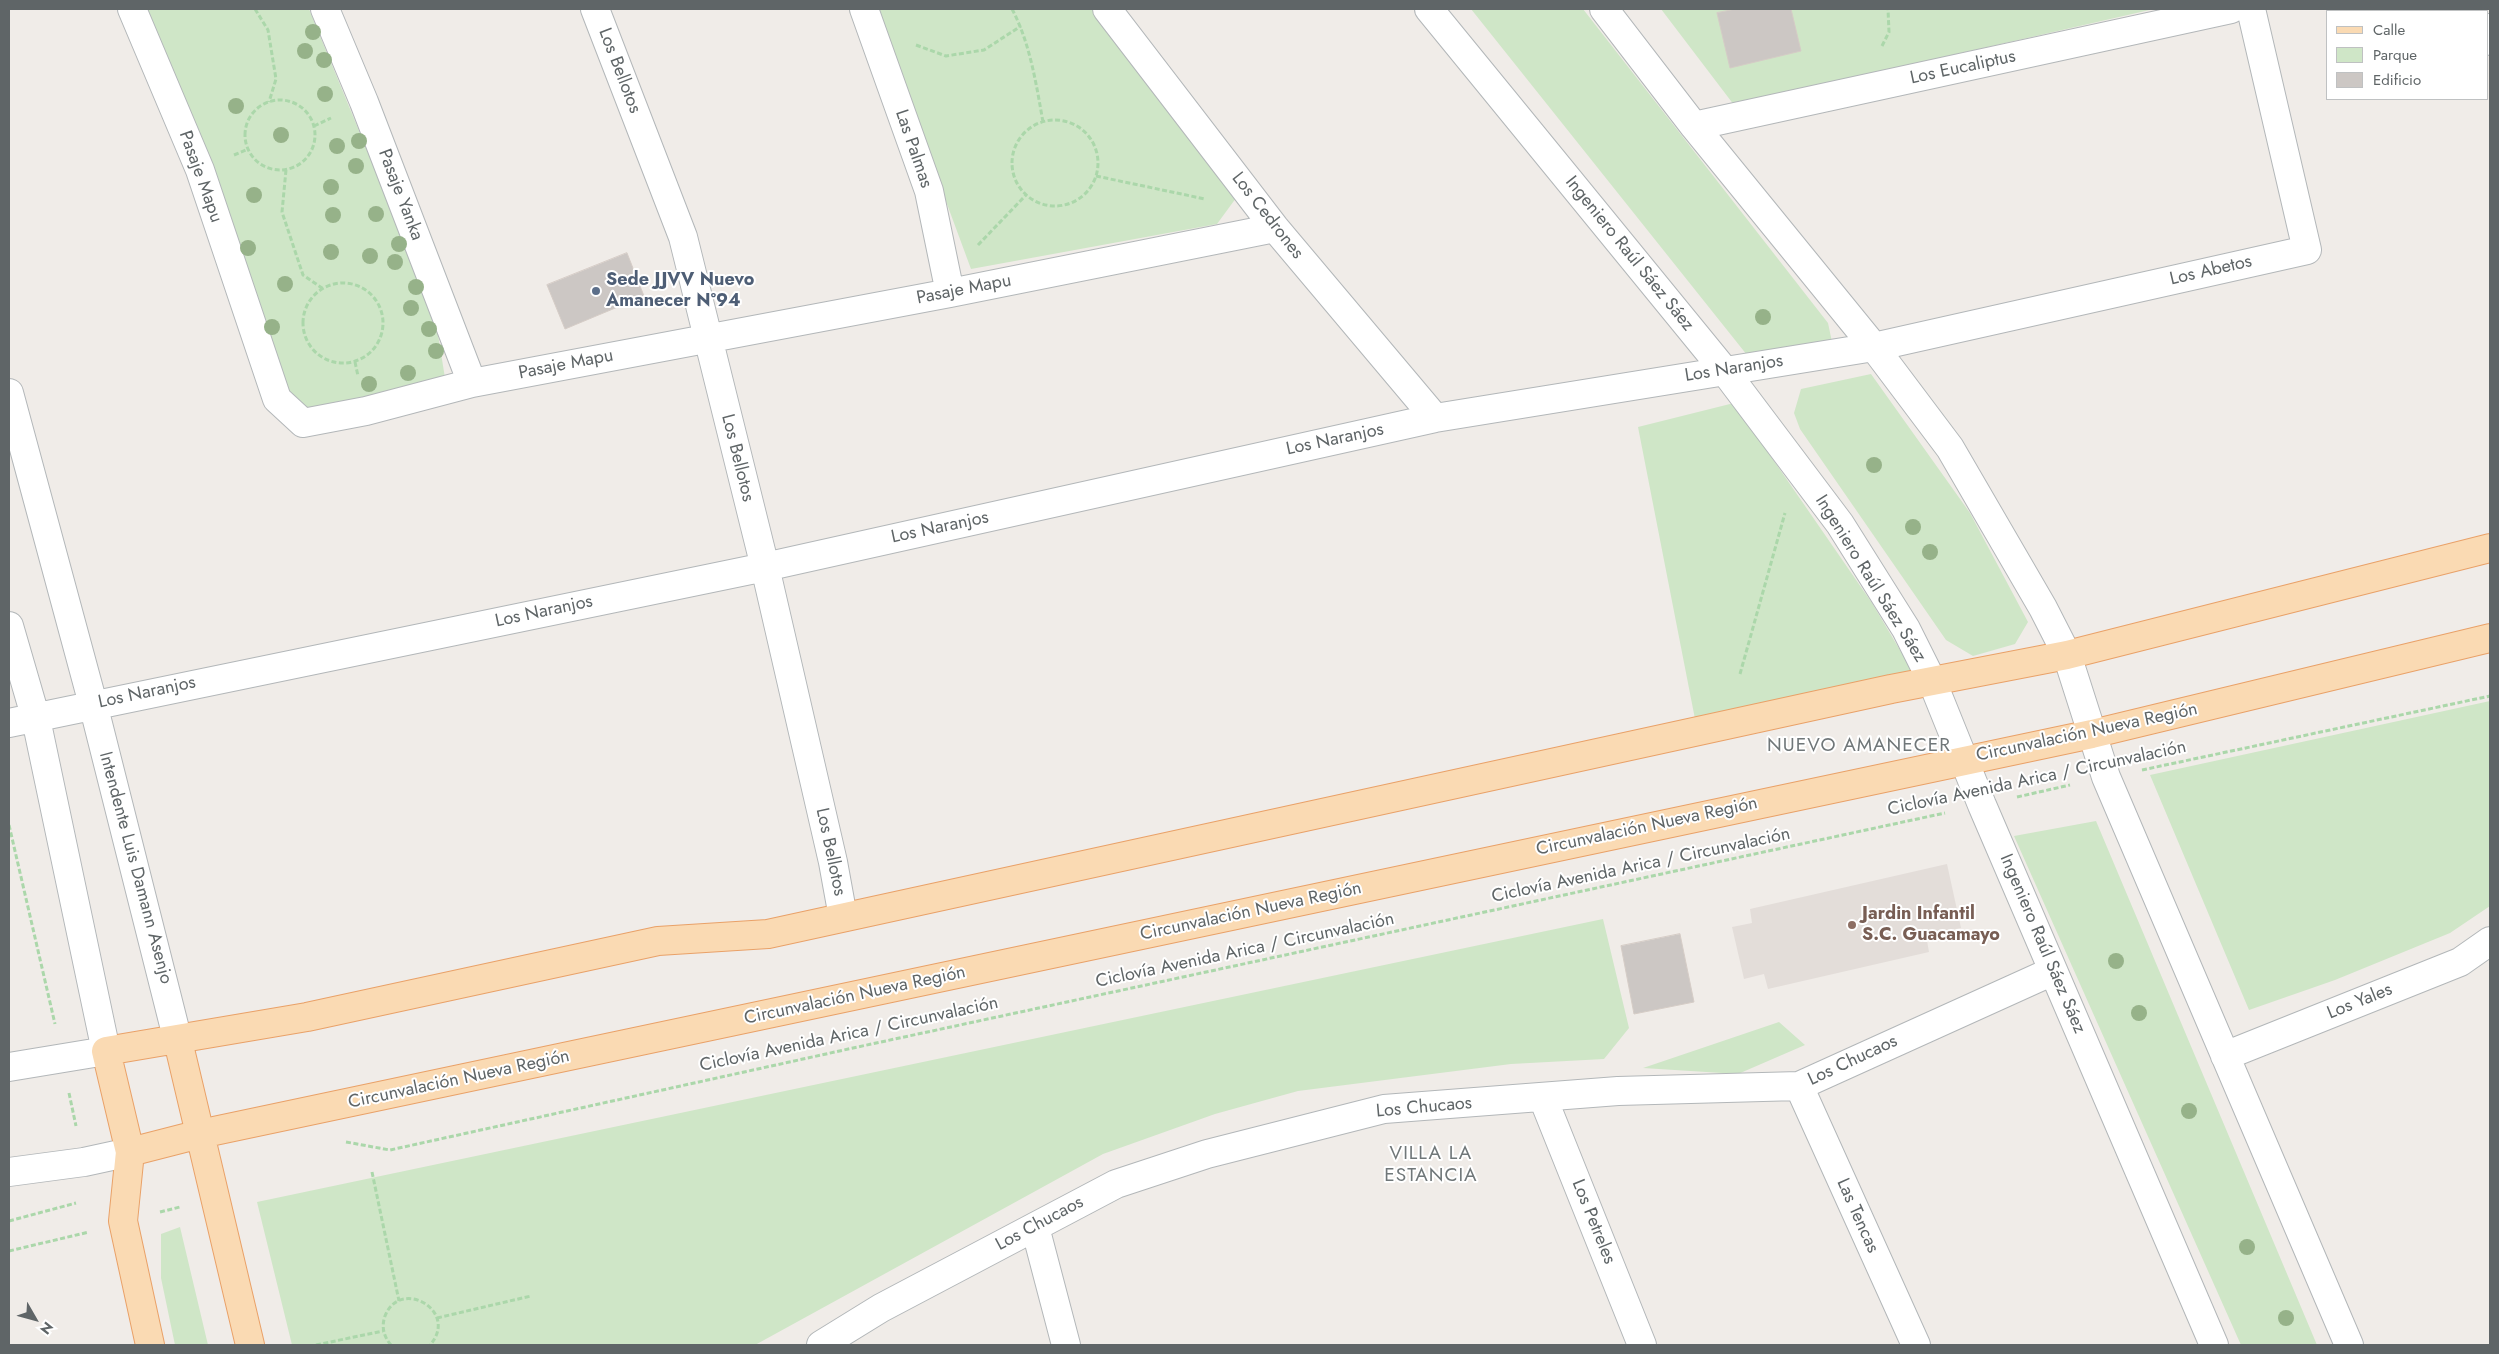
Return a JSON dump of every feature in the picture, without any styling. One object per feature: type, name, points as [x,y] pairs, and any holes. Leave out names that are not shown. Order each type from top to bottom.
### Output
[{"type":"main road","points":[[150,1345],[123,1221],[130,1152],[106,1051],[307,1017],[658,941],[768,934],[1932,681],[2067,655],[2490,548]]},
{"type":"main road","name":"Circunvalación Nueva Región","points":[[130,1152],[200,1134],[2092,734],[2490,638]]},
{"type":"main road","name":"Intendente Luis Damann Asenjo","points":[[178,1040],[250,1345]]},
{"type":"street","name":"Pasaje Mapu","points":[[132,9],[200,170],[277,399],[304,423],[366,411],[472,383],[706,338],[948,285],[1268,219]]},
{"type":"street","name":"Pasaje Yanka","points":[[326,9],[364,102],[472,383]]},
{"type":"street","name":"Los Bellotos","points":[[595,9],[683,237],[706,338],[764,567],[833,862],[844,917]]},
{"type":"street","name":"Los Cedrones","points":[[1107,9],[1268,219],[1435,418]]},
{"type":"street","name":"Ingeniero Raúl Sáez Sáez","points":[[1429,9],[1724,370],[1840,524],[1906,629],[1932,681],[1982,805],[2214,1345]]},
{"type":"street","points":[[1604,9],[1694,126],[1874,346],[1950,448],[2067,655],[2106,777],[2349,1345]]},
{"type":"street","name":"Los Eucaliptus","points":[[1694,126],[2231,9]]},
{"type":"street","name":"Los Abetos","points":[[1874,346],[2307,250],[2251,9]]},
{"type":"street","name":"Las Palmas","points":[[868,19],[928,191],[948,285]]},
{"type":"street","points":[[2489,25],[2490,40]]},
{"type":"street","name":"Los Naranjos","points":[[9,723],[36,719],[93,704],[764,567],[1435,418],[1874,346]]},
{"type":"street","name":"Intendente Luis Damann Asenjo","points":[[9,393],[93,704],[178,1040]]},
{"type":"street","points":[[9,626],[36,719],[106,1051],[9,1067]]},
{"type":"street","name":"Los Yales","points":[[2225,1056],[2460,962],[2490,941]]},
{"type":"street","name":"Los Chucaos","points":[[821,1345],[881,1308],[1116,1184],[1216,1151],[1384,1109],[1618,1091],[1799,1086],[2053,971]]},
{"type":"street","name":"Las Tencas","points":[[1799,1086],[1916,1345]]},
{"type":"street","name":"Los Petreles","points":[[1543,1098],[1642,1345]]},
{"type":"street","name":"Circunvalación Nueva Región","points":[[9,1172],[84,1162],[130,1152]]},
{"type":"street","points":[[1035,1227],[1066,1345]]},
{"type":"path","points":[[255,9],[268,30],[276,78],[269,102]]},
{"type":"path","points":[[1012,9],[1021,26],[1044,122]]},
{"type":"path","points":[[868,19],[946,56],[984,50],[1021,26]]},
{"type":"path","points":[[281,100],[302,108],[314,126],[312,149],[297,166],[286,170],[274,170],[263,166],[254,159],[246,144],[246,126],[251,116],[259,107],[269,102],[281,100]]},
{"type":"path","points":[[1065,121],[1078,126],[1089,136],[1095,148],[1098,162],[1096,176],[1090,188],[1079,198],[1066,204],[1045,204],[1026,195],[1016,184],[1012,170],[1012,156],[1016,142],[1025,131],[1044,122],[1065,121]]},
{"type":"path","points":[[286,170],[282,212],[304,275],[322,288]]},
{"type":"path","points":[[1096,176],[1268,219]]},
{"type":"path","points":[[948,285],[1026,195]]},
{"type":"path","points":[[349,283],[362,287],[380,307],[383,320],[382,333],[377,346],[367,356],[355,362],[342,364],[329,362],[308,346],[302,320],[312,296],[322,288],[335,284],[349,283]]},
{"type":"path","points":[[1740,674],[1787,507]]},
{"type":"path","name":"Ciclovía Avenida Arica / Circunvalación","points":[[344,1142],[390,1150],[2106,777],[2490,696]]},
{"type":"path","points":[[372,1172],[399,1301]]},
{"type":"path","points":[[9,1221],[91,1198],[124,1197]]},
{"type":"path","points":[[437,1318],[531,1296]]},
{"type":"path","points":[[390,1345],[383,1331],[386,1313],[399,1301],[408,1299],[426,1303],[437,1318],[437,1336],[430,1345]]},
{"type":"path","points":[[316,1345],[383,1331]]},
{"type":"shaded area","name":"Jardin Infantil S.C. Guacamayo","points":[[1947,864],[1961,928],[1926,935],[1929,952],[1768,989],[1764,974],[1744,979],[1732,927],[1752,923],[1750,909]]},
{"type":"green space","points":[[146,9],[309,9],[435,316],[445,378],[309,415],[285,393]]},
{"type":"green space","points":[[875,9],[1093,9],[1239,194],[1217,224],[971,269]]},
{"type":"green space","points":[[1471,9],[1583,9],[1828,323],[1832,342],[1747,355]]},
{"type":"green space","points":[[1661,9],[2154,9],[1734,105]]},
{"type":"green space","points":[[1871,374],[1970,513],[2028,622],[2015,644],[1973,656],[1946,640],[1800,429],[1794,413],[1801,389]]},
{"type":"green space","points":[[1734,403],[1872,603],[1913,672],[1695,719],[1638,427]]},
{"type":"green space","points":[[2490,701],[2490,906],[2450,933],[2335,980],[2249,1010],[2150,775]]},
{"type":"green space","points":[[2096,821],[2317,1345],[2241,1345],[2014,836]]},
{"type":"green space","points":[[1603,919],[1629,1028],[1604,1059],[1511,1064],[1298,1091],[1215,1114],[1103,1154],[755,1345],[292,1345],[257,1202]]},
{"type":"green space","points":[[1779,1022],[1805,1045],[1738,1074],[1643,1068]]},
{"type":"green space","points":[[180,1227],[208,1345],[175,1345],[161,1278],[161,1234]]},
{"type":"building","points":[[1736,9],[1791,9],[1801,51],[1730,68],[1717,13]]},
{"type":"building","name":"Sede JJVV Nuevo Amanecer N°94","points":[[627,253],[644,296],[565,329],[547,285]]},
{"type":"building","points":[[1680,934],[1694,1002],[1634,1014],[1621,946]]},
{"type":"place","name":"Sede JJVV Nuevo Amanecer N°94","points":[[596,291]]},
{"type":"place","name":"Jardin Infantil S.C. Guacamayo","points":[[1852,925]]},
{"type":"district","name":"NUEVO AMANECER","points":[[1859,746]]},
{"type":"district","name":"VILLA LA ESTANCIA","points":[[1431,1165]]}]
